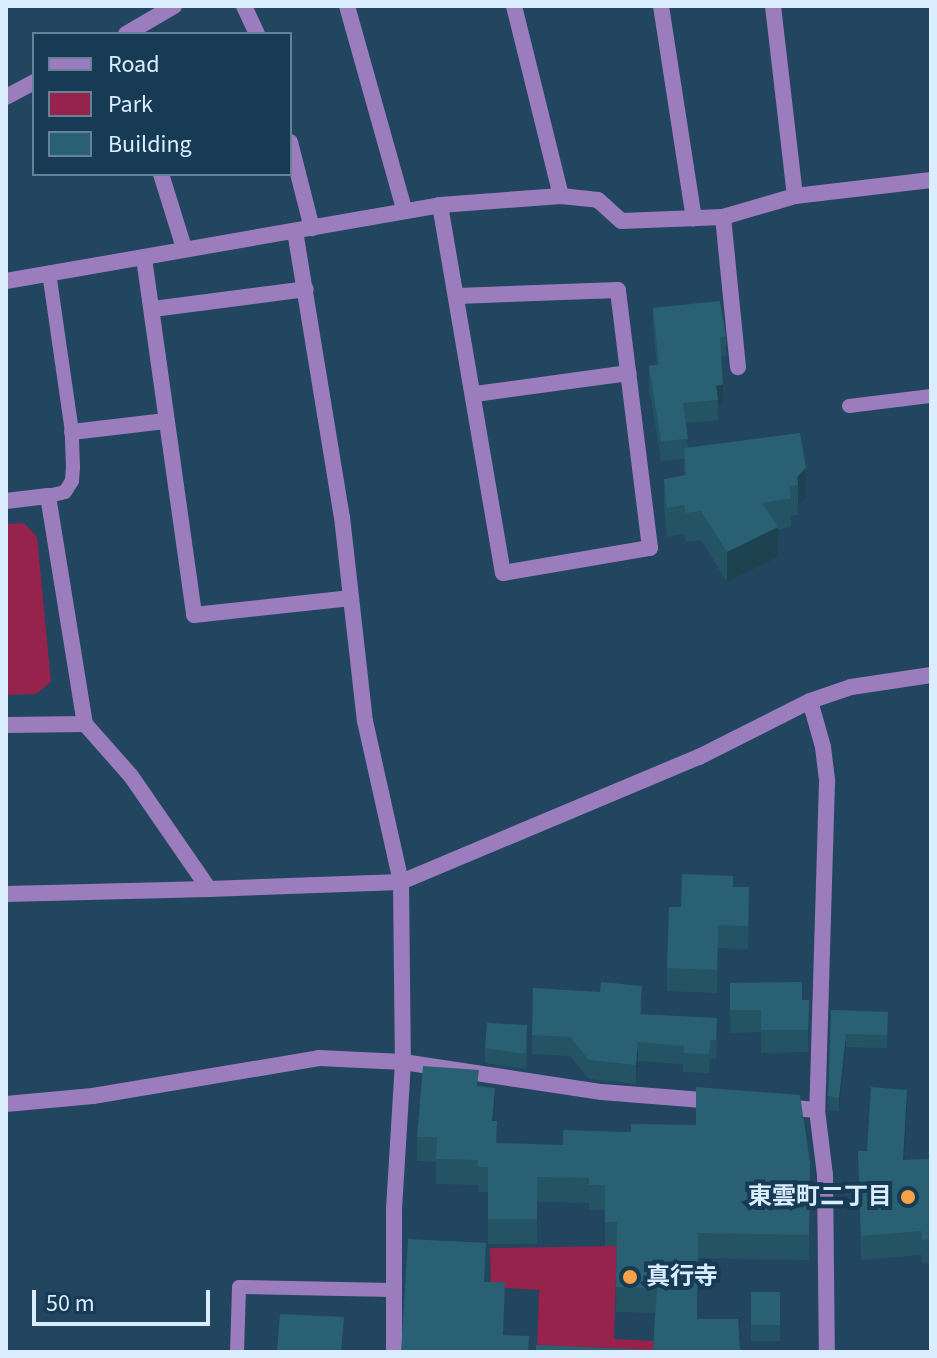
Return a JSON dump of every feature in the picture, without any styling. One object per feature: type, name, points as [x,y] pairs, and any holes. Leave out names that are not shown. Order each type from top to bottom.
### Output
[{"type":"street","points":[[129,32],[174,6]]},
{"type":"street","points":[[244,6],[256,32]]},
{"type":"street","points":[[347,6],[404,209]]},
{"type":"street","points":[[514,6],[561,196]]},
{"type":"street","points":[[661,6],[694,218]]},
{"type":"street","points":[[773,6],[795,196]]},
{"type":"street","points":[[6,97],[32,83]]},
{"type":"street","points":[[292,155],[304,230],[306,289],[351,598],[365,721],[401,882],[403,1062],[392,1290],[394,1352]]},
{"type":"street","points":[[162,176],[184,248]]},
{"type":"street","points":[[6,281],[440,205],[561,196],[598,200],[621,221],[723,217],[795,196],[931,180]]},
{"type":"street","points":[[440,205],[475,394],[503,573],[650,548],[618,290],[457,296]]},
{"type":"street","points":[[723,217],[738,367]]},
{"type":"street","points":[[144,258],[194,615],[351,598]]},
{"type":"street","points":[[153,309],[306,289]]},
{"type":"street","points":[[475,394],[629,373]]},
{"type":"street","points":[[72,432],[165,421]]},
{"type":"street","points":[[6,501],[48,496],[85,724],[131,776],[209,889]]},
{"type":"street","points":[[6,894],[401,882],[699,757],[810,701],[851,687],[931,675]]},
{"type":"street","points":[[810,701],[823,747],[827,782],[817,1110],[825,1175],[827,1352]]},
{"type":"street","points":[[6,725],[85,724]]},
{"type":"street","points":[[6,1104],[93,1096],[319,1058],[403,1062],[587,1090],[740,1103]]},
{"type":"street","points":[[771,1106],[817,1110]]},
{"type":"lane","points":[[48,496],[65,492],[72,481],[72,432],[49,273]]},
{"type":"lane","points":[[849,406],[931,396]]},
{"type":"lane","points":[[237,1352],[239,1287],[392,1290]]},
{"type":"green space","points":[[24,523],[37,537],[51,682],[36,694],[6,695],[6,524]]},
{"type":"green space","points":[[617,1246],[614,1339],[655,1341],[710,1352],[537,1352],[539,1290],[491,1287],[490,1248]]},
{"type":"building","points":[[720,301],[726,336],[720,337],[723,384],[716,386],[718,400],[683,403],[688,439],[661,441],[649,366],[659,364],[653,308]]},
{"type":"building","points":[[800,433],[806,468],[797,477],[798,485],[790,486],[791,498],[762,503],[778,527],[727,552],[701,511],[686,513],[684,505],[667,508],[664,479],[686,475],[684,448]]},
{"type":"building","points":[[682,874],[733,876],[733,887],[749,887],[748,926],[718,925],[717,970],[667,968],[669,907],[681,907]]},
{"type":"building","points":[[601,982],[642,986],[640,1014],[717,1018],[716,1040],[710,1040],[709,1054],[683,1053],[684,1046],[638,1042],[636,1065],[589,1060],[570,1037],[532,1035],[533,988],[600,992]]},
{"type":"building","points":[[802,982],[802,1000],[809,1000],[808,1030],[761,1030],[761,1010],[730,1010],[730,983]]},
{"type":"building","points":[[831,1010],[888,1012],[887,1035],[846,1034],[839,1098],[828,1096]]},
{"type":"building","points":[[487,1023],[527,1025],[526,1054],[485,1048]]},
{"type":"building","points":[[423,1066],[479,1070],[477,1086],[495,1088],[492,1121],[497,1121],[496,1143],[563,1145],[563,1130],[631,1132],[631,1124],[696,1125],[696,1087],[800,1095],[810,1162],[809,1235],[698,1233],[697,1319],[738,1319],[740,1351],[759,1352],[536,1352],[536,1345],[653,1350],[657,1288],[616,1287],[617,1222],[605,1222],[605,1185],[589,1185],[589,1178],[537,1177],[537,1219],[488,1219],[488,1167],[478,1167],[478,1160],[436,1159],[437,1137],[417,1137]]},
{"type":"building","points":[[871,1087],[907,1090],[903,1160],[931,1159],[931,1239],[922,1240],[921,1231],[861,1236],[858,1151],[867,1151]]},
{"type":"building","points":[[408,1239],[486,1243],[484,1282],[505,1282],[503,1335],[529,1336],[528,1352],[401,1352]]},
{"type":"building","points":[[751,1292],[780,1292],[780,1325],[751,1325]]},
{"type":"building","points":[[280,1314],[344,1317],[341,1352],[277,1352]]},
{"type":"place","name":"東雲町二丁目","points":[[908,1197]]},
{"type":"place","name":"真行寺","points":[[630,1277]]}]
